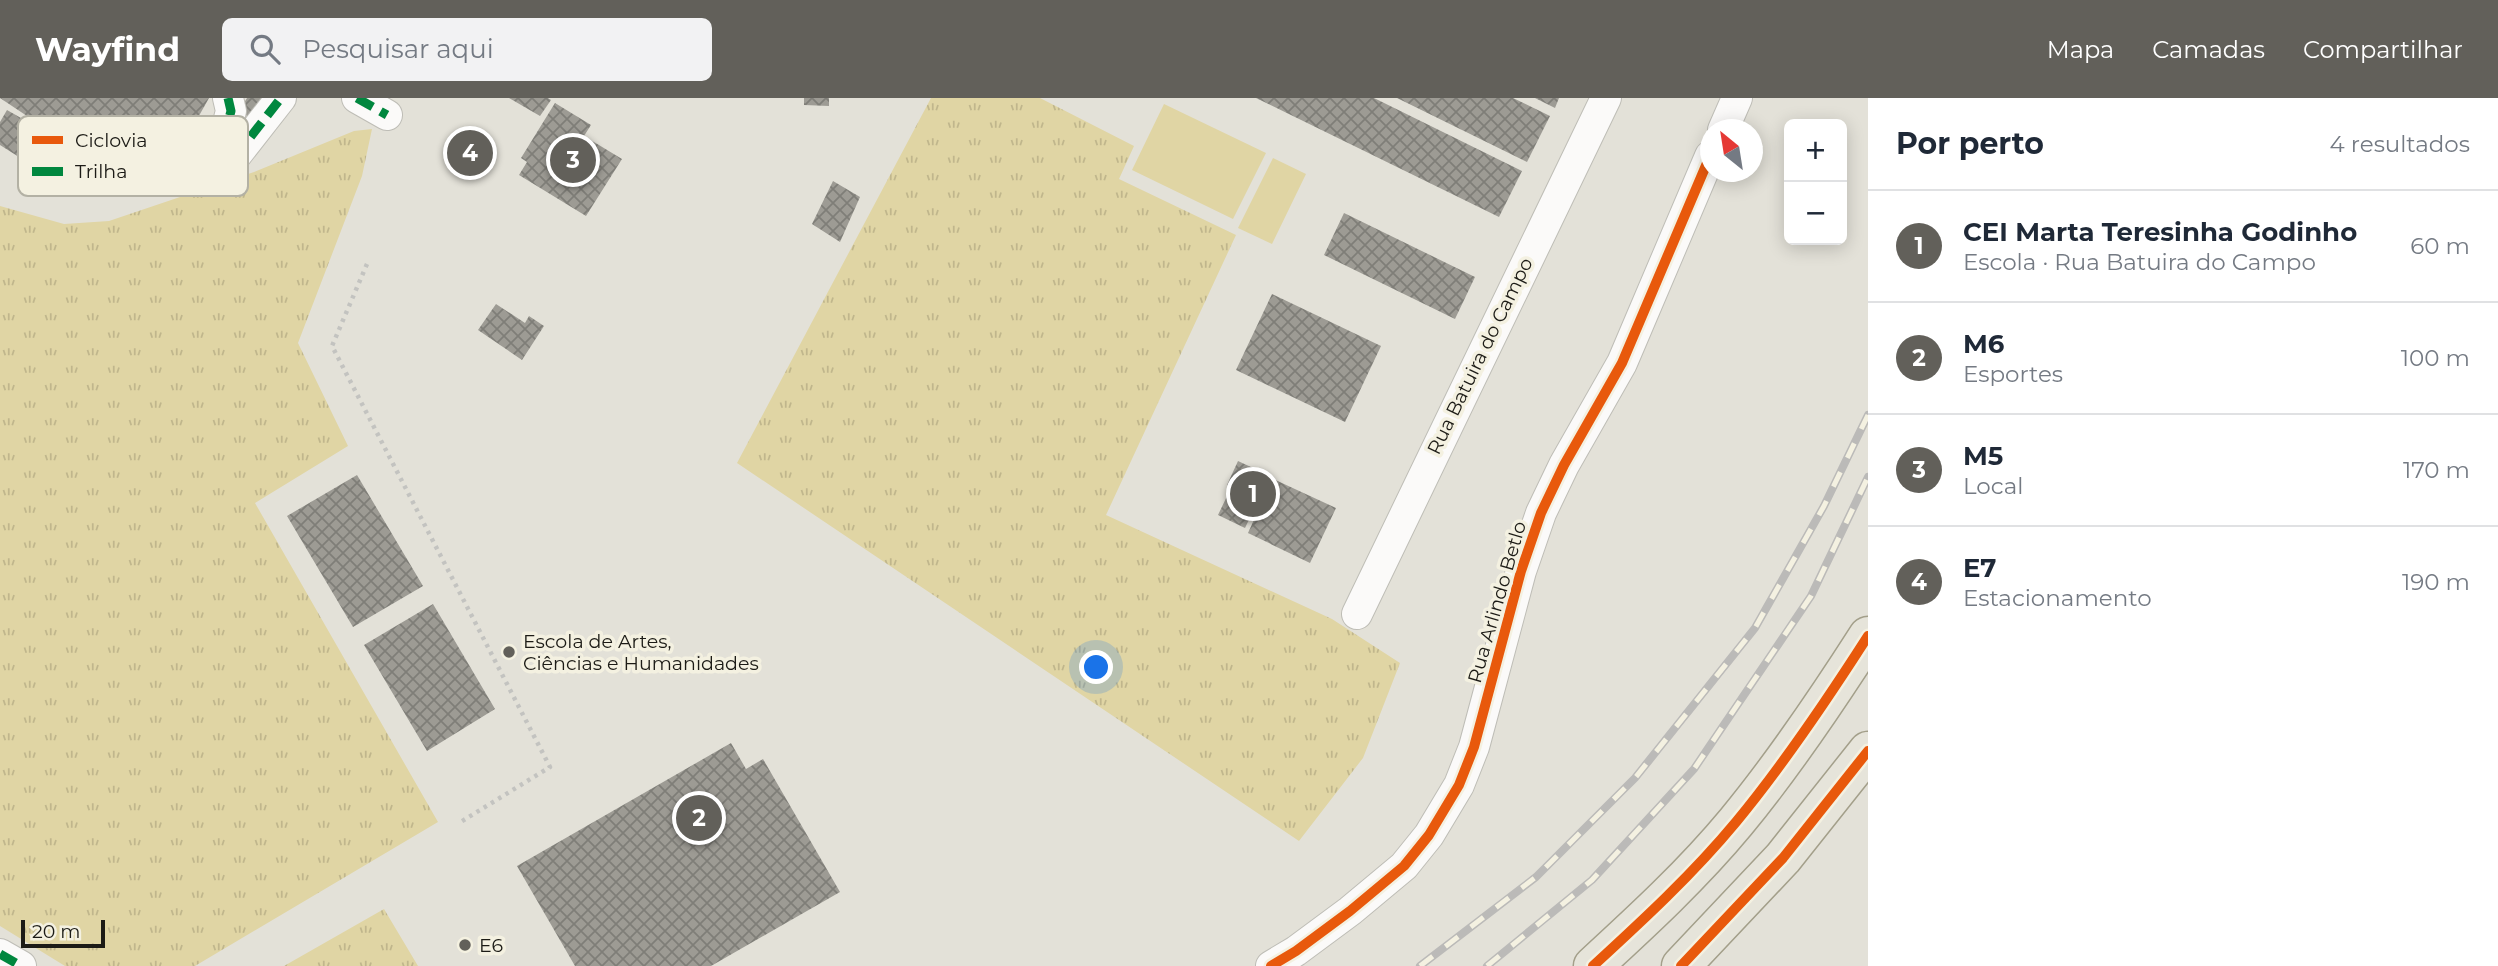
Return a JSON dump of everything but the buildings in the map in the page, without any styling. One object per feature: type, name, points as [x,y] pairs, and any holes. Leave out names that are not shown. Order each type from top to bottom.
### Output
[{"type":"main road","points":[[1593,966],[1652,912],[1735,823],[1827,700],[1868,636]]},
{"type":"main road","points":[[1681,966],[1783,858],[1868,751]]},
{"type":"street","points":[[228,98],[230,116]]},
{"type":"street","points":[[248,141],[281,98]]},
{"type":"street","points":[[357,98],[387,116]]},
{"type":"street","name":"Rua Batuira do Campo","points":[[1357,614],[1606,98]]},
{"type":"street","points":[[1728,119],[1737,98]]},
{"type":"street","name":"Rua Arlindo Betlo","points":[[1271,966],[1339,919],[1404,866],[1429,835],[1459,785],[1474,747],[1521,570],[1541,513],[1564,465],[1622,363],[1700,180]]},
{"type":"street","points":[[0,954],[20,966]]},
{"type":"path","points":[[367,264],[332,346],[550,767],[459,823]]},
{"type":"green space","points":[[931,98],[1040,98],[1134,146],[1119,179],[1236,235],[1106,515],[1332,619],[1400,663],[1363,758],[1299,841],[737,463]]},
{"type":"green space","points":[[1164,104],[1266,153],[1233,219],[1132,170]]},
{"type":"green space","points":[[372,129],[362,176],[298,343],[348,446],[255,503],[438,822],[195,966],[65,966],[0,926],[0,206],[64,224],[109,221],[183,196],[248,196],[248,174],[354,131]]},
{"type":"green space","points":[[1273,158],[1306,174],[1272,244],[1238,228]]},
{"type":"green space","points":[[384,909],[418,966],[284,966]]},
{"type":"railway","points":[[1420,966],[1536,877],[1635,778],[1755,628],[1824,506],[1868,415]]},
{"type":"railway","points":[[1487,966],[1592,880],[1694,769],[1811,596],[1868,477]]},
{"type":"marked path","points":[[228,98],[230,116]]},
{"type":"marked path","points":[[248,140],[281,98]]},
{"type":"marked path","points":[[357,98],[387,115]]},
{"type":"marked path","points":[[0,954],[21,966]]},
{"type":"cycle path","points":[[1271,966],[1350,911],[1404,866],[1429,835],[1459,785],[1474,747],[1521,571],[1541,513],[1564,465],[1622,363],[1700,180]]},
{"type":"cycle path","points":[[1593,966],[1685,879],[1736,822],[1805,731],[1868,636]]},
{"type":"cycle path","points":[[1681,966],[1783,858],[1868,751]]},
{"type":"place","name":"E7","points":[[470,153]]},
{"type":"place","name":"M5","points":[[573,160]]},
{"type":"place","name":"CEI Marta Teresinha Godinho","points":[[1253,494]]},
{"type":"place","name":"Escola de Artes, Ciências e Humanidades","points":[[509,652]]},
{"type":"place","name":"M6","points":[[699,818]]},
{"type":"place","name":"E6","points":[[465,945]]}]
